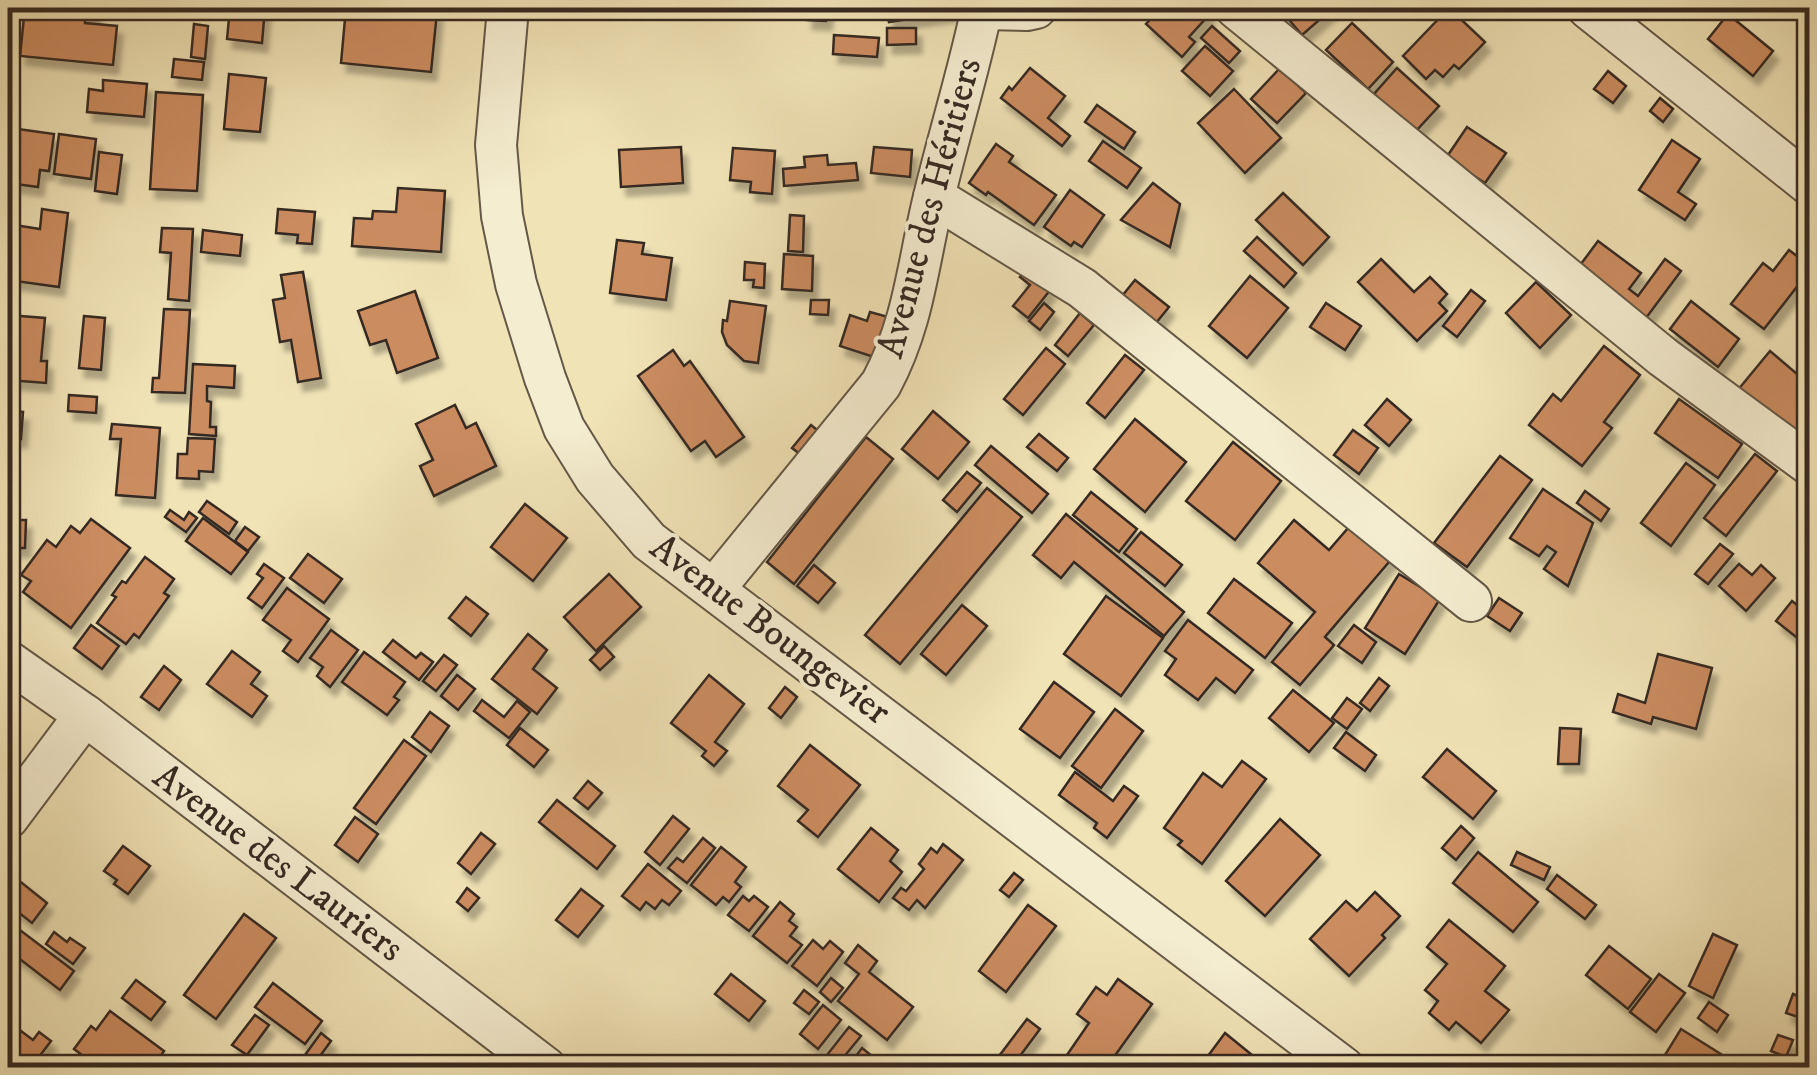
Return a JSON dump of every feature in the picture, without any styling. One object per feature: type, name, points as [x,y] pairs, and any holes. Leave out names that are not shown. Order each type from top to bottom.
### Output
[{"type":"street","name":"Avenue Boungevier","points":[[508,8],[496,146],[502,216],[516,284],[544,378],[564,428],[595,478],[649,541],[1344,1068]]},
{"type":"street","name":"Avenue des Héritiers","points":[[714,590],[882,384],[896,357],[907,326],[934,197],[982,8]]},
{"type":"street","points":[[982,8],[1036,8]]},
{"type":"street","points":[[1236,8],[1663,357],[1810,464]]},
{"type":"street","points":[[1588,8],[1810,185]]},
{"type":"street","points":[[934,197],[1082,288],[1471,601]]},
{"type":"street","name":"Avenue des Lauriers","points":[[8,661],[85,715],[546,1068]]},
{"type":"street","points":[[8,818],[85,715]]},
{"type":"building","points":[[29,8],[95,8],[94,17],[85,16],[85,23],[117,26],[113,65],[20,56],[24,17],[28,17]]},
{"type":"building","points":[[230,8],[265,8],[262,43],[227,39]]},
{"type":"building","points":[[346,8],[437,12],[431,72],[341,63]]},
{"type":"building","points":[[808,8],[828,8],[826,21],[807,20]]},
{"type":"building","points":[[887,8],[974,8],[974,9],[889,22]]},
{"type":"building","points":[[1161,8],[1200,8],[1209,15],[1189,37],[1195,42],[1182,57],[1146,24]]},
{"type":"building","points":[[1279,8],[1333,8],[1302,35]]},
{"type":"building","points":[[1449,8],[1485,42],[1459,69],[1454,65],[1443,77],[1435,70],[1426,79],[1403,56]]},
{"type":"building","points":[[1728,14],[1773,51],[1753,76],[1708,39]]},
{"type":"building","points":[[1352,23],[1393,62],[1368,89],[1326,50]]},
{"type":"building","points":[[194,24],[208,26],[205,59],[191,57]]},
{"type":"building","points":[[1212,26],[1240,51],[1229,63],[1201,38]]},
{"type":"building","points":[[887,28],[916,28],[916,44],[887,45]]},
{"type":"building","points":[[834,35],[879,38],[877,57],[833,54]]},
{"type":"building","points":[[1205,46],[1233,71],[1210,96],[1182,71]]},
{"type":"building","points":[[174,59],[204,62],[202,80],[172,77]]},
{"type":"building","points":[[1030,68],[1065,96],[1048,118],[1070,136],[1062,146],[1001,98]]},
{"type":"building","points":[[1280,68],[1306,93],[1277,123],[1251,99]]},
{"type":"building","points":[[1397,68],[1439,106],[1415,132],[1374,94]]},
{"type":"building","points":[[1608,71],[1626,86],[1613,103],[1594,89]]},
{"type":"building","points":[[229,74],[266,78],[260,132],[224,129]]},
{"type":"building","points":[[103,80],[147,84],[144,117],[87,112],[89,89],[103,91]]},
{"type":"building","points":[[1234,89],[1281,138],[1245,173],[1198,123]]},
{"type":"building","points":[[156,92],[203,95],[197,191],[150,189]]},
{"type":"building","points":[[1660,98],[1673,109],[1663,122],[1650,111]]},
{"type":"building","points":[[1097,105],[1135,132],[1124,149],[1085,122]]},
{"type":"building","points":[[1467,127],[1506,153],[1485,183],[1446,158]]},
{"type":"building","points":[[18,129],[54,134],[49,171],[40,170],[38,187],[8,183],[8,142],[16,143]]},
{"type":"building","points":[[59,134],[96,139],[91,179],[54,174]]},
{"type":"building","points":[[1672,140],[1700,159],[1678,192],[1696,204],[1685,220],[1639,190]]},
{"type":"building","points":[[1103,141],[1141,168],[1127,188],[1089,161]]},
{"type":"building","points":[[996,144],[1013,156],[1009,162],[1056,195],[1034,225],[969,183]]},
{"type":"building","points":[[681,147],[683,183],[621,187],[619,150]]},
{"type":"building","points":[[874,147],[912,150],[910,177],[871,173]]},
{"type":"building","points":[[733,148],[775,151],[772,194],[750,192],[751,182],[730,180]]},
{"type":"building","points":[[99,152],[122,155],[117,194],[95,191]]},
{"type":"building","points":[[827,155],[828,165],[856,163],[858,180],[784,186],[783,169],[805,167],[804,157]]},
{"type":"building","points":[[1153,183],[1180,204],[1170,247],[1121,220]]},
{"type":"building","points":[[398,188],[445,191],[441,252],[352,246],[354,218],[372,219],[373,211],[396,212]]},
{"type":"building","points":[[1070,190],[1104,215],[1082,247],[1074,242],[1071,246],[1044,227]]},
{"type":"building","points":[[1283,193],[1329,237],[1303,265],[1256,220]]},
{"type":"building","points":[[42,209],[68,213],[59,287],[8,280],[8,224],[40,229]]},
{"type":"building","points":[[278,209],[315,212],[312,244],[297,243],[298,235],[276,233]]},
{"type":"building","points":[[790,215],[804,216],[803,252],[788,251]]},
{"type":"building","points":[[162,228],[193,229],[189,301],[168,299],[171,253],[160,252]]},
{"type":"building","points":[[203,230],[242,235],[240,256],[201,252]]},
{"type":"building","points":[[1257,237],[1296,273],[1284,287],[1244,251]]},
{"type":"building","points":[[617,240],[644,243],[642,254],[672,258],[666,300],[610,293]]},
{"type":"building","points":[[1598,241],[1641,273],[1629,289],[1638,296],[1665,259],[1681,271],[1646,318],[1578,268]]},
{"type":"building","points":[[1789,250],[1810,270],[1764,329],[1731,304],[1763,263],[1773,271]]},
{"type":"building","points":[[784,254],[813,256],[812,291],[782,289]]},
{"type":"building","points":[[1381,259],[1414,292],[1430,277],[1447,294],[1439,303],[1447,311],[1417,341],[1358,282]]},
{"type":"building","points":[[745,262],[765,264],[764,288],[753,287],[754,280],[744,280]]},
{"type":"building","points":[[1026,269],[1051,289],[1028,318],[1013,306],[1030,285],[1020,277]]},
{"type":"building","points":[[303,272],[321,378],[298,382],[291,340],[280,342],[273,300],[285,298],[281,275]]},
{"type":"building","points":[[1250,276],[1288,308],[1247,358],[1209,326]]},
{"type":"building","points":[[1135,280],[1169,307],[1156,323],[1122,296]]},
{"type":"building","points":[[1536,282],[1571,315],[1540,348],[1506,313]]},
{"type":"building","points":[[1471,290],[1485,301],[1457,337],[1443,326]]},
{"type":"building","points":[[415,291],[438,358],[397,373],[386,340],[370,345],[358,311]]},
{"type":"building","points":[[811,300],[829,300],[828,315],[810,314]]},
{"type":"building","points":[[730,301],[766,306],[758,363],[744,361],[727,345],[722,332]]},
{"type":"building","points":[[1691,301],[1739,339],[1718,367],[1670,329]]},
{"type":"building","points":[[1044,303],[1054,312],[1040,330],[1029,321]]},
{"type":"building","points":[[1326,303],[1361,326],[1345,350],[1310,327]]},
{"type":"building","points":[[164,309],[190,310],[185,393],[152,392],[153,378],[159,378]]},
{"type":"building","points":[[870,312],[899,320],[886,361],[840,346],[850,315],[867,321]]},
{"type":"building","points":[[1080,313],[1094,325],[1068,356],[1055,345]]},
{"type":"building","points":[[8,315],[45,318],[41,361],[47,361],[46,383],[8,380]]},
{"type":"building","points":[[84,316],[105,318],[101,370],[79,368]]},
{"type":"building","points":[[1604,346],[1640,375],[1604,422],[1612,428],[1582,466],[1529,425],[1553,394],[1561,401]]},
{"type":"building","points":[[1046,348],[1065,364],[1023,415],[1004,399]]},
{"type":"building","points":[[673,350],[684,366],[690,361],[744,437],[716,457],[705,441],[691,451],[638,376]]},
{"type":"building","points":[[1770,351],[1810,385],[1810,452],[1737,391]]},
{"type":"building","points":[[1125,355],[1144,370],[1105,418],[1087,403]]},
{"type":"building","points":[[193,364],[235,366],[234,388],[207,386],[210,427],[216,427],[216,436],[189,434]]},
{"type":"building","points":[[69,395],[97,397],[96,413],[68,411]]},
{"type":"building","points":[[1387,399],[1411,420],[1389,446],[1365,425]]},
{"type":"building","points":[[1679,399],[1742,444],[1718,478],[1655,433]]},
{"type":"building","points":[[455,405],[466,428],[476,423],[496,466],[434,496],[420,466],[433,460],[416,424]]},
{"type":"building","points":[[8,411],[23,412],[21,439],[8,437]]},
{"type":"building","points":[[933,411],[969,442],[938,479],[902,449]]},
{"type":"building","points":[[1135,419],[1186,462],[1145,512],[1094,469]]},
{"type":"building","points":[[112,424],[160,428],[155,498],[116,495],[121,439],[110,439]]},
{"type":"building","points":[[811,425],[827,438],[809,461],[792,448]]},
{"type":"building","points":[[1353,430],[1378,448],[1359,474],[1334,455]]},
{"type":"building","points":[[1039,434],[1068,458],[1057,471],[1027,447]]},
{"type":"building","points":[[866,437],[893,459],[794,584],[767,562]]},
{"type":"building","points":[[188,438],[215,439],[213,472],[199,471],[199,479],[177,478],[178,454],[187,454]]},
{"type":"building","points":[[1233,442],[1281,481],[1235,540],[1186,501]]},
{"type":"building","points":[[991,446],[1048,494],[1032,513],[975,465]]},
{"type":"building","points":[[1755,454],[1777,471],[1726,536],[1704,518]]},
{"type":"building","points":[[1500,456],[1532,480],[1467,567],[1434,543]]},
{"type":"building","points":[[1686,463],[1715,485],[1671,546],[1641,523]]},
{"type":"building","points":[[967,472],[981,483],[957,512],[943,500]]},
{"type":"building","points":[[987,488],[1022,517],[900,664],[865,635]]},
{"type":"building","points":[[1543,489],[1593,523],[1568,586],[1544,569],[1556,552],[1547,546],[1539,556],[1510,538]]},
{"type":"building","points":[[1585,491],[1609,509],[1601,521],[1577,503]]},
{"type":"building","points":[[1091,492],[1137,529],[1119,552],[1073,515]]},
{"type":"building","points":[[207,501],[237,522],[229,534],[199,512]]},
{"type":"building","points":[[525,504],[567,538],[533,581],[491,547]]},
{"type":"building","points":[[170,510],[184,520],[189,512],[197,518],[186,532],[165,517]]},
{"type":"building","points":[[1066,514],[1184,612],[1164,636],[1074,562],[1061,578],[1033,555]]},
{"type":"building","points":[[203,518],[248,552],[231,574],[186,541]]},
{"type":"building","points":[[91,519],[130,548],[71,628],[23,592],[31,581],[21,575],[47,540],[56,547],[71,526],[80,533]]},
{"type":"building","points":[[8,520],[26,520],[25,548],[8,548]]},
{"type":"building","points":[[1294,520],[1329,550],[1355,520],[1395,555],[1325,637],[1334,645],[1300,685],[1272,662],[1315,612],[1258,563]]},
{"type":"building","points":[[245,527],[259,537],[248,551],[235,541]]},
{"type":"building","points":[[1141,532],[1182,565],[1165,586],[1124,553]]},
{"type":"building","points":[[1720,544],[1733,554],[1708,584],[1695,574]]},
{"type":"building","points":[[308,554],[342,579],[324,603],[290,578]]},
{"type":"building","points":[[145,557],[174,579],[164,593],[169,596],[139,638],[134,634],[126,644],[97,623],[116,597],[112,595],[122,581],[126,583]]},
{"type":"building","points":[[264,564],[284,578],[262,608],[248,598],[263,578],[257,574]]},
{"type":"building","points":[[1739,564],[1752,575],[1761,565],[1775,578],[1746,611],[1719,586]]},
{"type":"building","points":[[814,565],[835,583],[818,603],[797,586]]},
{"type":"building","points":[[609,574],[641,607],[596,651],[564,617]]},
{"type":"building","points":[[1399,574],[1440,599],[1405,654],[1365,628]]},
{"type":"building","points":[[1234,579],[1292,623],[1265,658],[1208,613]]},
{"type":"building","points":[[287,588],[329,619],[298,662],[283,651],[291,640],[263,620]]},
{"type":"building","points":[[1106,596],[1163,638],[1121,696],[1064,654]]},
{"type":"building","points":[[466,597],[488,614],[471,636],[449,618]]},
{"type":"building","points":[[1499,598],[1522,613],[1510,631],[1487,616]]},
{"type":"building","points":[[1792,601],[1810,615],[1810,648],[1776,621]]},
{"type":"building","points":[[962,605],[987,626],[946,675],[921,654]]},
{"type":"building","points":[[1188,620],[1253,670],[1235,693],[1216,678],[1198,700],[1165,675],[1176,659],[1165,651]]},
{"type":"building","points":[[91,625],[119,646],[102,669],[74,648]]},
{"type":"building","points":[[1354,625],[1376,642],[1362,663],[1338,646]]},
{"type":"building","points":[[331,630],[358,650],[330,687],[317,676],[323,667],[310,658]]},
{"type":"building","points":[[528,634],[547,650],[533,669],[557,688],[537,714],[492,679]]},
{"type":"building","points":[[393,640],[416,658],[421,653],[433,662],[419,680],[383,652]]},
{"type":"building","points":[[604,646],[614,657],[600,670],[590,660]]},
{"type":"building","points":[[232,651],[260,672],[251,684],[267,696],[252,717],[207,684]]},
{"type":"building","points":[[364,652],[405,682],[394,697],[399,700],[387,715],[342,682]]},
{"type":"building","points":[[1658,654],[1712,668],[1696,729],[1653,717],[1651,724],[1613,712],[1618,694],[1645,703]]},
{"type":"building","points":[[444,655],[457,665],[436,691],[423,681]]},
{"type":"building","points":[[164,666],[181,680],[159,710],[141,697]]},
{"type":"building","points":[[457,675],[475,689],[458,710],[441,696]]},
{"type":"building","points":[[709,675],[744,704],[715,742],[727,751],[714,766],[702,756],[706,751],[671,723]]},
{"type":"building","points":[[1379,678],[1389,686],[1370,711],[1360,703]]},
{"type":"building","points":[[1054,682],[1094,712],[1060,758],[1020,729]]},
{"type":"building","points":[[785,687],[797,697],[781,718],[769,708]]},
{"type":"building","points":[[1293,690],[1334,723],[1309,752],[1269,718]]},
{"type":"building","points":[[1347,698],[1362,709],[1347,729],[1332,718]]},
{"type":"building","points":[[482,700],[504,717],[517,701],[530,712],[509,738],[474,711]]},
{"type":"building","points":[[1115,709],[1143,731],[1101,788],[1072,766]]},
{"type":"building","points":[[430,712],[449,726],[431,752],[412,737]]},
{"type":"building","points":[[520,728],[548,750],[534,767],[507,745]]},
{"type":"building","points":[[1560,728],[1581,729],[1579,764],[1558,764]]},
{"type":"building","points":[[1346,732],[1376,755],[1365,771],[1334,748]]},
{"type":"building","points":[[404,740],[426,756],[376,824],[354,808]]},
{"type":"building","points":[[810,745],[860,785],[818,837],[798,821],[808,810],[778,786]]},
{"type":"building","points":[[1447,749],[1496,791],[1473,819],[1423,777]]},
{"type":"building","points":[[1242,761],[1266,779],[1202,864],[1164,828],[1203,773],[1222,787]]},
{"type":"building","points":[[1075,772],[1113,801],[1124,786],[1138,796],[1107,838],[1094,828],[1097,823],[1059,795]]},
{"type":"building","points":[[588,781],[602,793],[588,809],[574,798]]},
{"type":"building","points":[[557,800],[615,846],[597,869],[539,822]]},
{"type":"building","points":[[673,816],[689,829],[660,865],[645,852]]},
{"type":"building","points":[[355,817],[378,834],[358,862],[335,845]]},
{"type":"building","points":[[1280,819],[1320,855],[1265,916],[1226,881]]},
{"type":"building","points":[[1461,826],[1474,838],[1456,860],[1442,848]]},
{"type":"building","points":[[871,828],[898,850],[890,861],[902,872],[879,902],[838,869]]},
{"type":"building","points":[[481,833],[495,844],[471,874],[458,863]]},
{"type":"building","points":[[703,838],[715,848],[687,883],[668,868],[677,858],[683,862]]},
{"type":"building","points":[[943,844],[963,860],[925,908],[917,900],[909,910],[893,898],[901,888],[906,891],[924,869],[919,864],[931,848],[937,853]]},
{"type":"building","points":[[123,846],[150,866],[128,894],[104,871]]},
{"type":"building","points":[[721,847],[746,867],[735,882],[741,887],[729,902],[723,897],[716,905],[691,885]]},
{"type":"building","points":[[1478,852],[1538,902],[1513,932],[1453,883]]},
{"type":"building","points":[[1517,852],[1550,867],[1544,880],[1511,865]]},
{"type":"building","points":[[648,864],[681,891],[669,905],[662,900],[655,909],[646,902],[640,910],[622,896]]},
{"type":"building","points":[[1014,873],[1023,880],[1009,897],[1000,890]]},
{"type":"building","points":[[12,875],[47,903],[32,923],[8,904],[8,881]]},
{"type":"building","points":[[1557,875],[1596,905],[1585,919],[1547,889]]},
{"type":"building","points":[[467,888],[479,898],[468,911],[457,902]]},
{"type":"building","points":[[581,889],[603,906],[578,937],[556,920]]},
{"type":"building","points":[[1375,892],[1400,916],[1349,976],[1310,939],[1346,901],[1357,911]]},
{"type":"building","points":[[743,896],[749,901],[754,896],[768,907],[749,931],[728,915]]},
{"type":"building","points":[[780,902],[794,914],[789,921],[797,927],[790,936],[802,945],[787,963],[753,936]]},
{"type":"building","points":[[1028,905],[1056,926],[1006,992],[979,971]]},
{"type":"building","points":[[244,914],[276,938],[216,1019],[184,995]]},
{"type":"building","points":[[1449,920],[1505,966],[1485,991],[1509,1010],[1481,1043],[1456,1022],[1449,1030],[1429,1013],[1438,1001],[1425,990],[1447,964],[1427,947]]},
{"type":"building","points":[[8,921],[74,971],[60,990],[8,950]]},
{"type":"building","points":[[54,932],[85,948],[73,964],[46,944]]},
{"type":"building","points":[[1713,934],[1737,945],[1713,998],[1689,986]]},
{"type":"building","points":[[813,940],[823,949],[830,941],[843,952],[817,986],[792,966]]},
{"type":"building","points":[[858,945],[877,961],[869,972],[913,1007],[887,1040],[838,1001],[859,974],[845,963]]},
{"type":"building","points":[[1609,946],[1651,979],[1628,1009],[1586,975]]},
{"type":"building","points":[[731,974],[765,1001],[749,1021],[715,994]]},
{"type":"building","points":[[1659,974],[1685,993],[1656,1032],[1630,1012]]},
{"type":"building","points":[[831,978],[843,988],[831,1002],[820,992]]},
{"type":"building","points":[[1118,979],[1152,1004],[1106,1068],[1058,1068],[1089,1023],[1077,1014],[1096,987],[1107,995]]},
{"type":"building","points":[[136,980],[165,1002],[151,1020],[122,998]]},
{"type":"building","points":[[273,983],[322,1021],[305,1044],[255,1007]]},
{"type":"building","points":[[804,990],[819,1002],[809,1014],[794,1003]]},
{"type":"building","points":[[1793,994],[1808,1000],[1801,1018],[1786,1013]]},
{"type":"building","points":[[1709,1002],[1728,1015],[1717,1032],[1698,1018]]},
{"type":"building","points":[[823,1005],[841,1020],[818,1049],[800,1034]]},
{"type":"building","points":[[110,1011],[164,1051],[152,1068],[99,1068],[74,1049],[91,1026],[96,1030]]},
{"type":"building","points":[[255,1015],[269,1025],[247,1055],[232,1045]]},
{"type":"building","points":[[1027,1019],[1040,1029],[1011,1068],[990,1068]]},
{"type":"building","points":[[849,1027],[861,1036],[838,1064],[827,1055]]},
{"type":"building","points":[[1681,1029],[1743,1068],[1657,1068]]},
{"type":"building","points":[[21,1031],[33,1040],[39,1032],[51,1041],[32,1066],[9,1049]]},
{"type":"building","points":[[321,1033],[331,1041],[312,1067],[302,1059]]},
{"type":"building","points":[[1225,1033],[1263,1064],[1260,1068],[1199,1068]]},
{"type":"building","points":[[1778,1035],[1793,1040],[1786,1057],[1771,1051]]},
{"type":"building","points":[[862,1048],[887,1068],[847,1068]]}]
